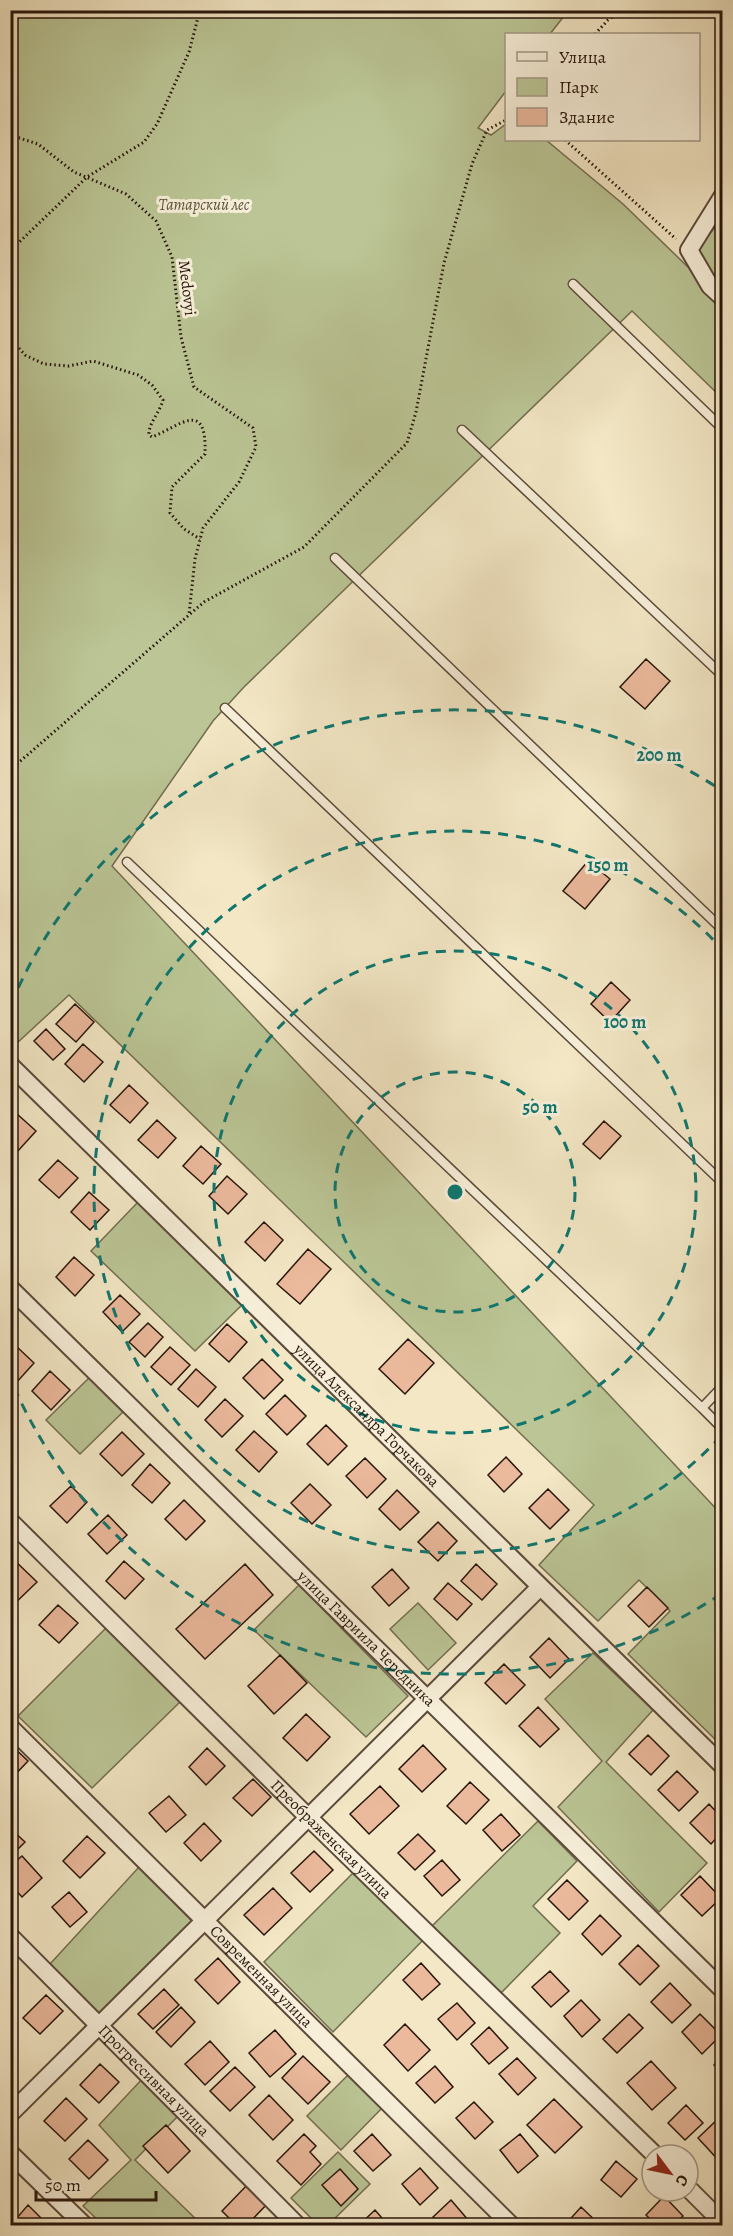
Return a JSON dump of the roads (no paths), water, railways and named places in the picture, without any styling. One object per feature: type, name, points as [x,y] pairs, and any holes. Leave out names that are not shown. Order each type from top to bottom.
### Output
[{"type":"street","points":[[723,197],[689,250],[710,286],[723,297]]},
{"type":"street","name":"улица Александра Горчакова","points":[[10,1065],[723,1766]]},
{"type":"street","name":"улица Гавриила Чередника","points":[[10,1288],[723,1989]]},
{"type":"street","name":"Преображенская улица","points":[[10,1521],[308,1817],[643,2143]]},
{"type":"street","points":[[10,2114],[540,1587]]},
{"type":"street","name":"Современная улица","points":[[10,1727],[512,2226]]},
{"type":"street","name":"Прогрессивная улица","points":[[10,1936],[101,2025],[298,2226]]},
{"type":"street","points":[[10,2153],[84,2226]]},
{"type":"street","points":[[700,2200],[723,2222]]},
{"type":"lane","points":[[573,284],[723,428]]},
{"type":"lane","points":[[462,430],[723,675]]},
{"type":"lane","points":[[335,558],[723,929]]},
{"type":"lane","points":[[225,708],[723,1182]]},
{"type":"lane","points":[[127,862],[723,1428]]},
{"type":"lane","points":[[702,1408],[723,1387]]},
{"type":"park label","name":"Татарский лес","points":[[204,205]]}]
